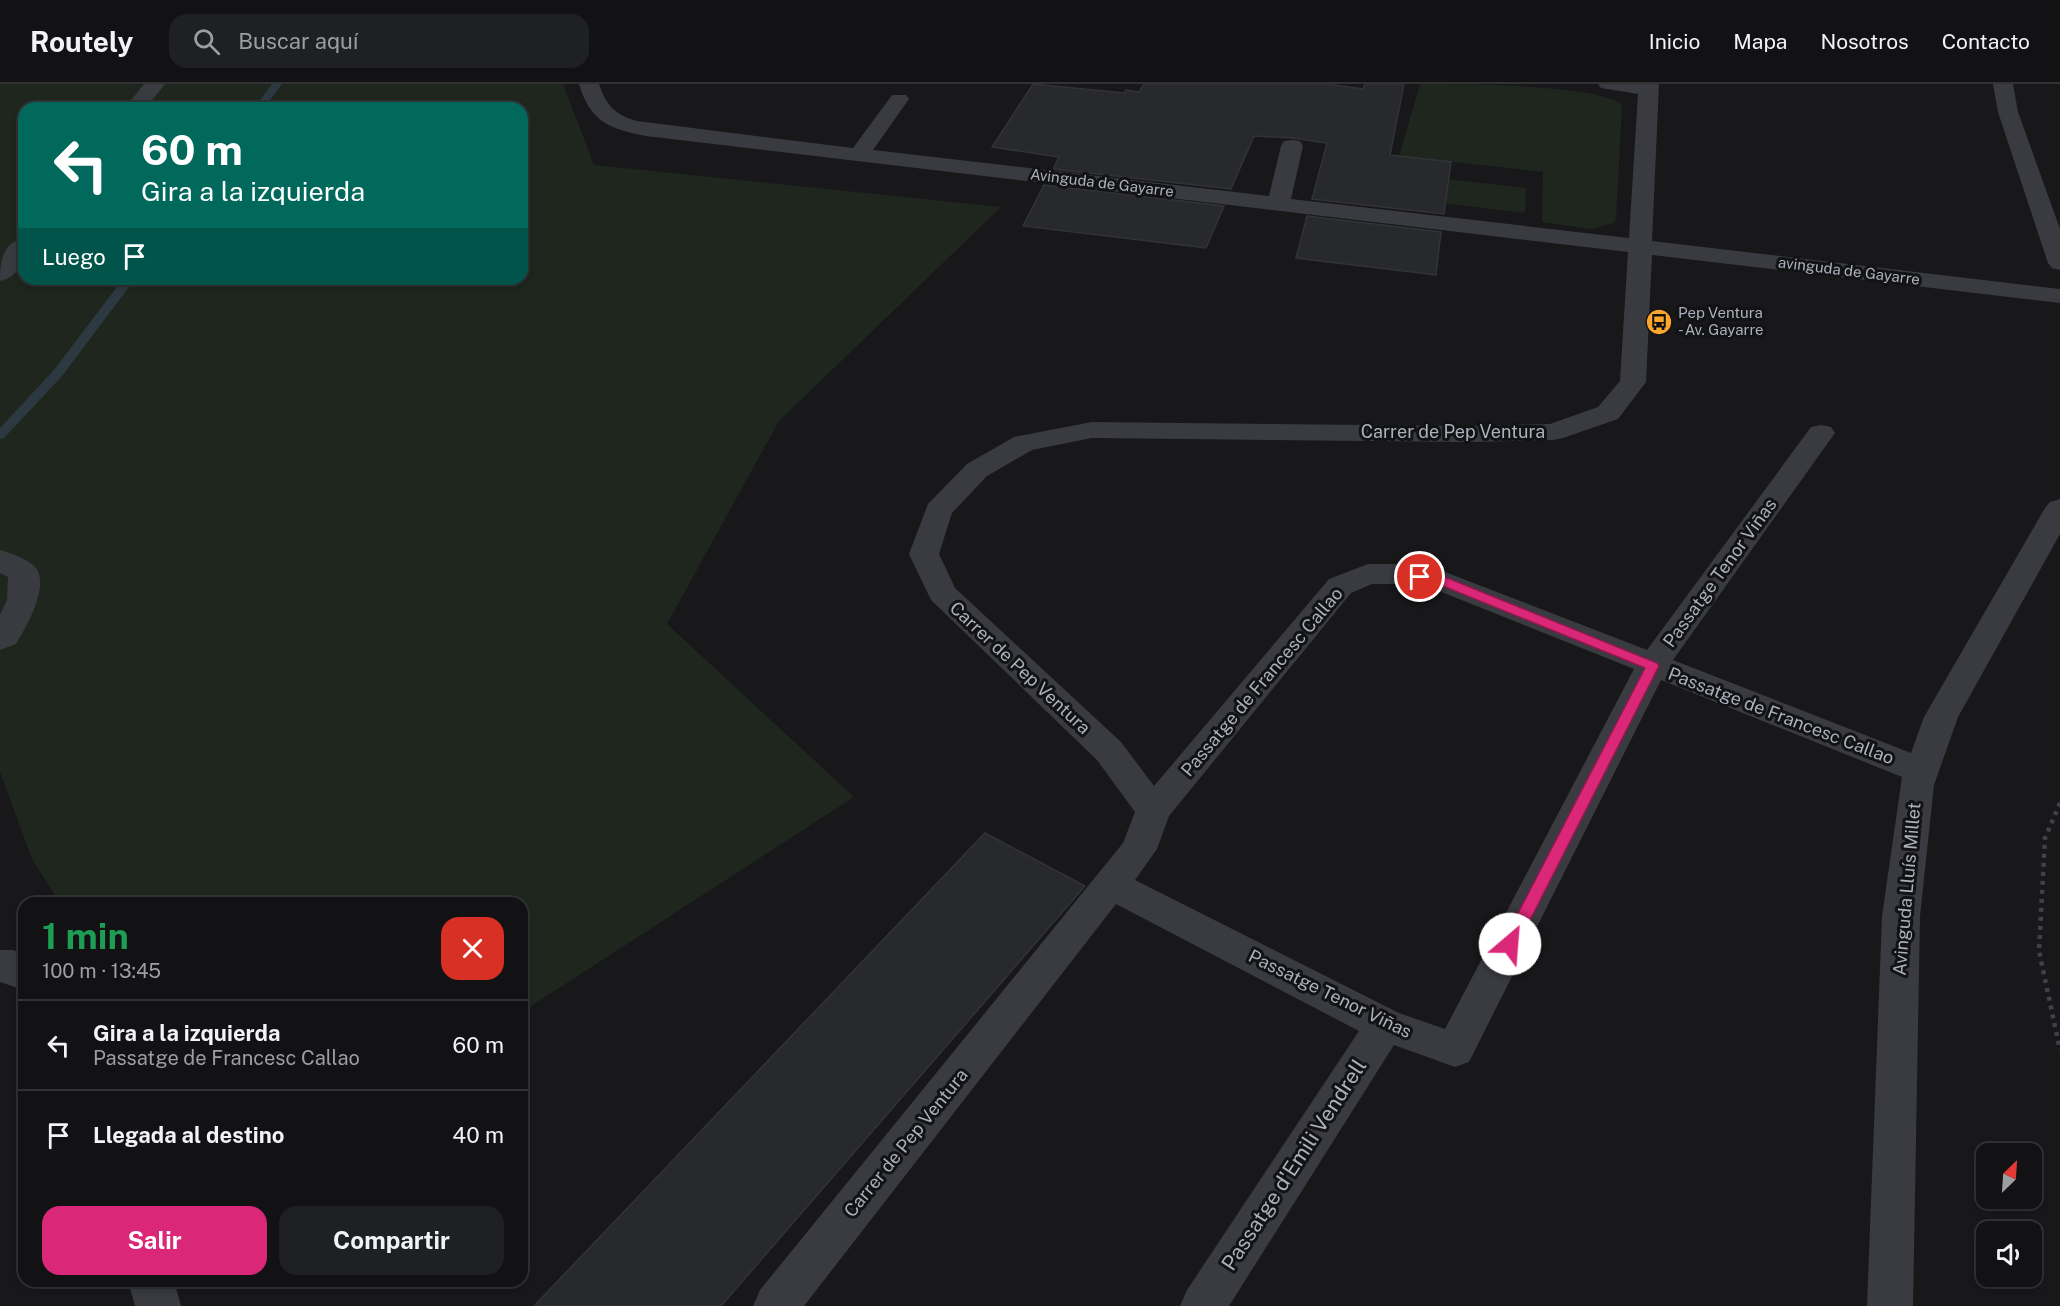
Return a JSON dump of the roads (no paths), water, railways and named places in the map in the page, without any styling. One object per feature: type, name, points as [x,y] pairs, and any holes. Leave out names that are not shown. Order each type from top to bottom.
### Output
[{"type":"street","points":[[140,102],[154,84]]},
{"type":"street","name":"Avinguda de Gayarre","points":[[589,84],[591,98],[601,113],[625,126],[1639,246]]},
{"type":"street","points":[[1608,84],[1649,86]]},
{"type":"street","points":[[2003,84],[2008,112],[2060,263]]},
{"type":"street","name":"Carrer de Pep Ventura","points":[[776,1306],[1112,885],[1139,849],[1153,811],[1109,751],[942,593],[924,554],[938,510],[977,470],[1024,442],[1092,430],[1457,434],[1553,432],[1608,412],[1633,382],[1649,86]]},
{"type":"street","points":[[858,155],[899,99]]},
{"type":"street","points":[[1279,204],[1292,146]]},
{"type":"street","name":"avinguda de Gayarre","points":[[1639,246],[2060,296]]},
{"type":"street","points":[[0,274],[18,252]]},
{"type":"street","name":"Passatge Tenor Viñas","points":[[1112,885],[1385,1025],[1455,1050],[1652,666],[1821,433]]},
{"type":"street","name":"Avinguda Lluís Millet","points":[[1890,1306],[1901,916],[1917,785],[1941,717],[2060,508]]},
{"type":"street","points":[[0,560],[23,573],[23,600],[5,636],[0,639]]},
{"type":"street","name":"Passatge de Francesc Callao","points":[[1153,811],[1340,586],[1368,574],[1401,573],[1440,580],[1652,666],[1922,771]]},
{"type":"street","points":[[0,966],[13,966],[18,970]]},
{"type":"street","name":"Passatge d'Emili Vendrell","points":[[1203,1306],[1385,1025]]},
{"type":"street","points":[[153,1287],[158,1306]]},
{"type":"waterway","points":[[264,102],[277,84]]},
{"type":"waterway","points":[[0,435],[58,373],[124,285]]},
{"type":"place","name":"Pep Ventura - Av. Gayarre","points":[[1659,322]]}]
